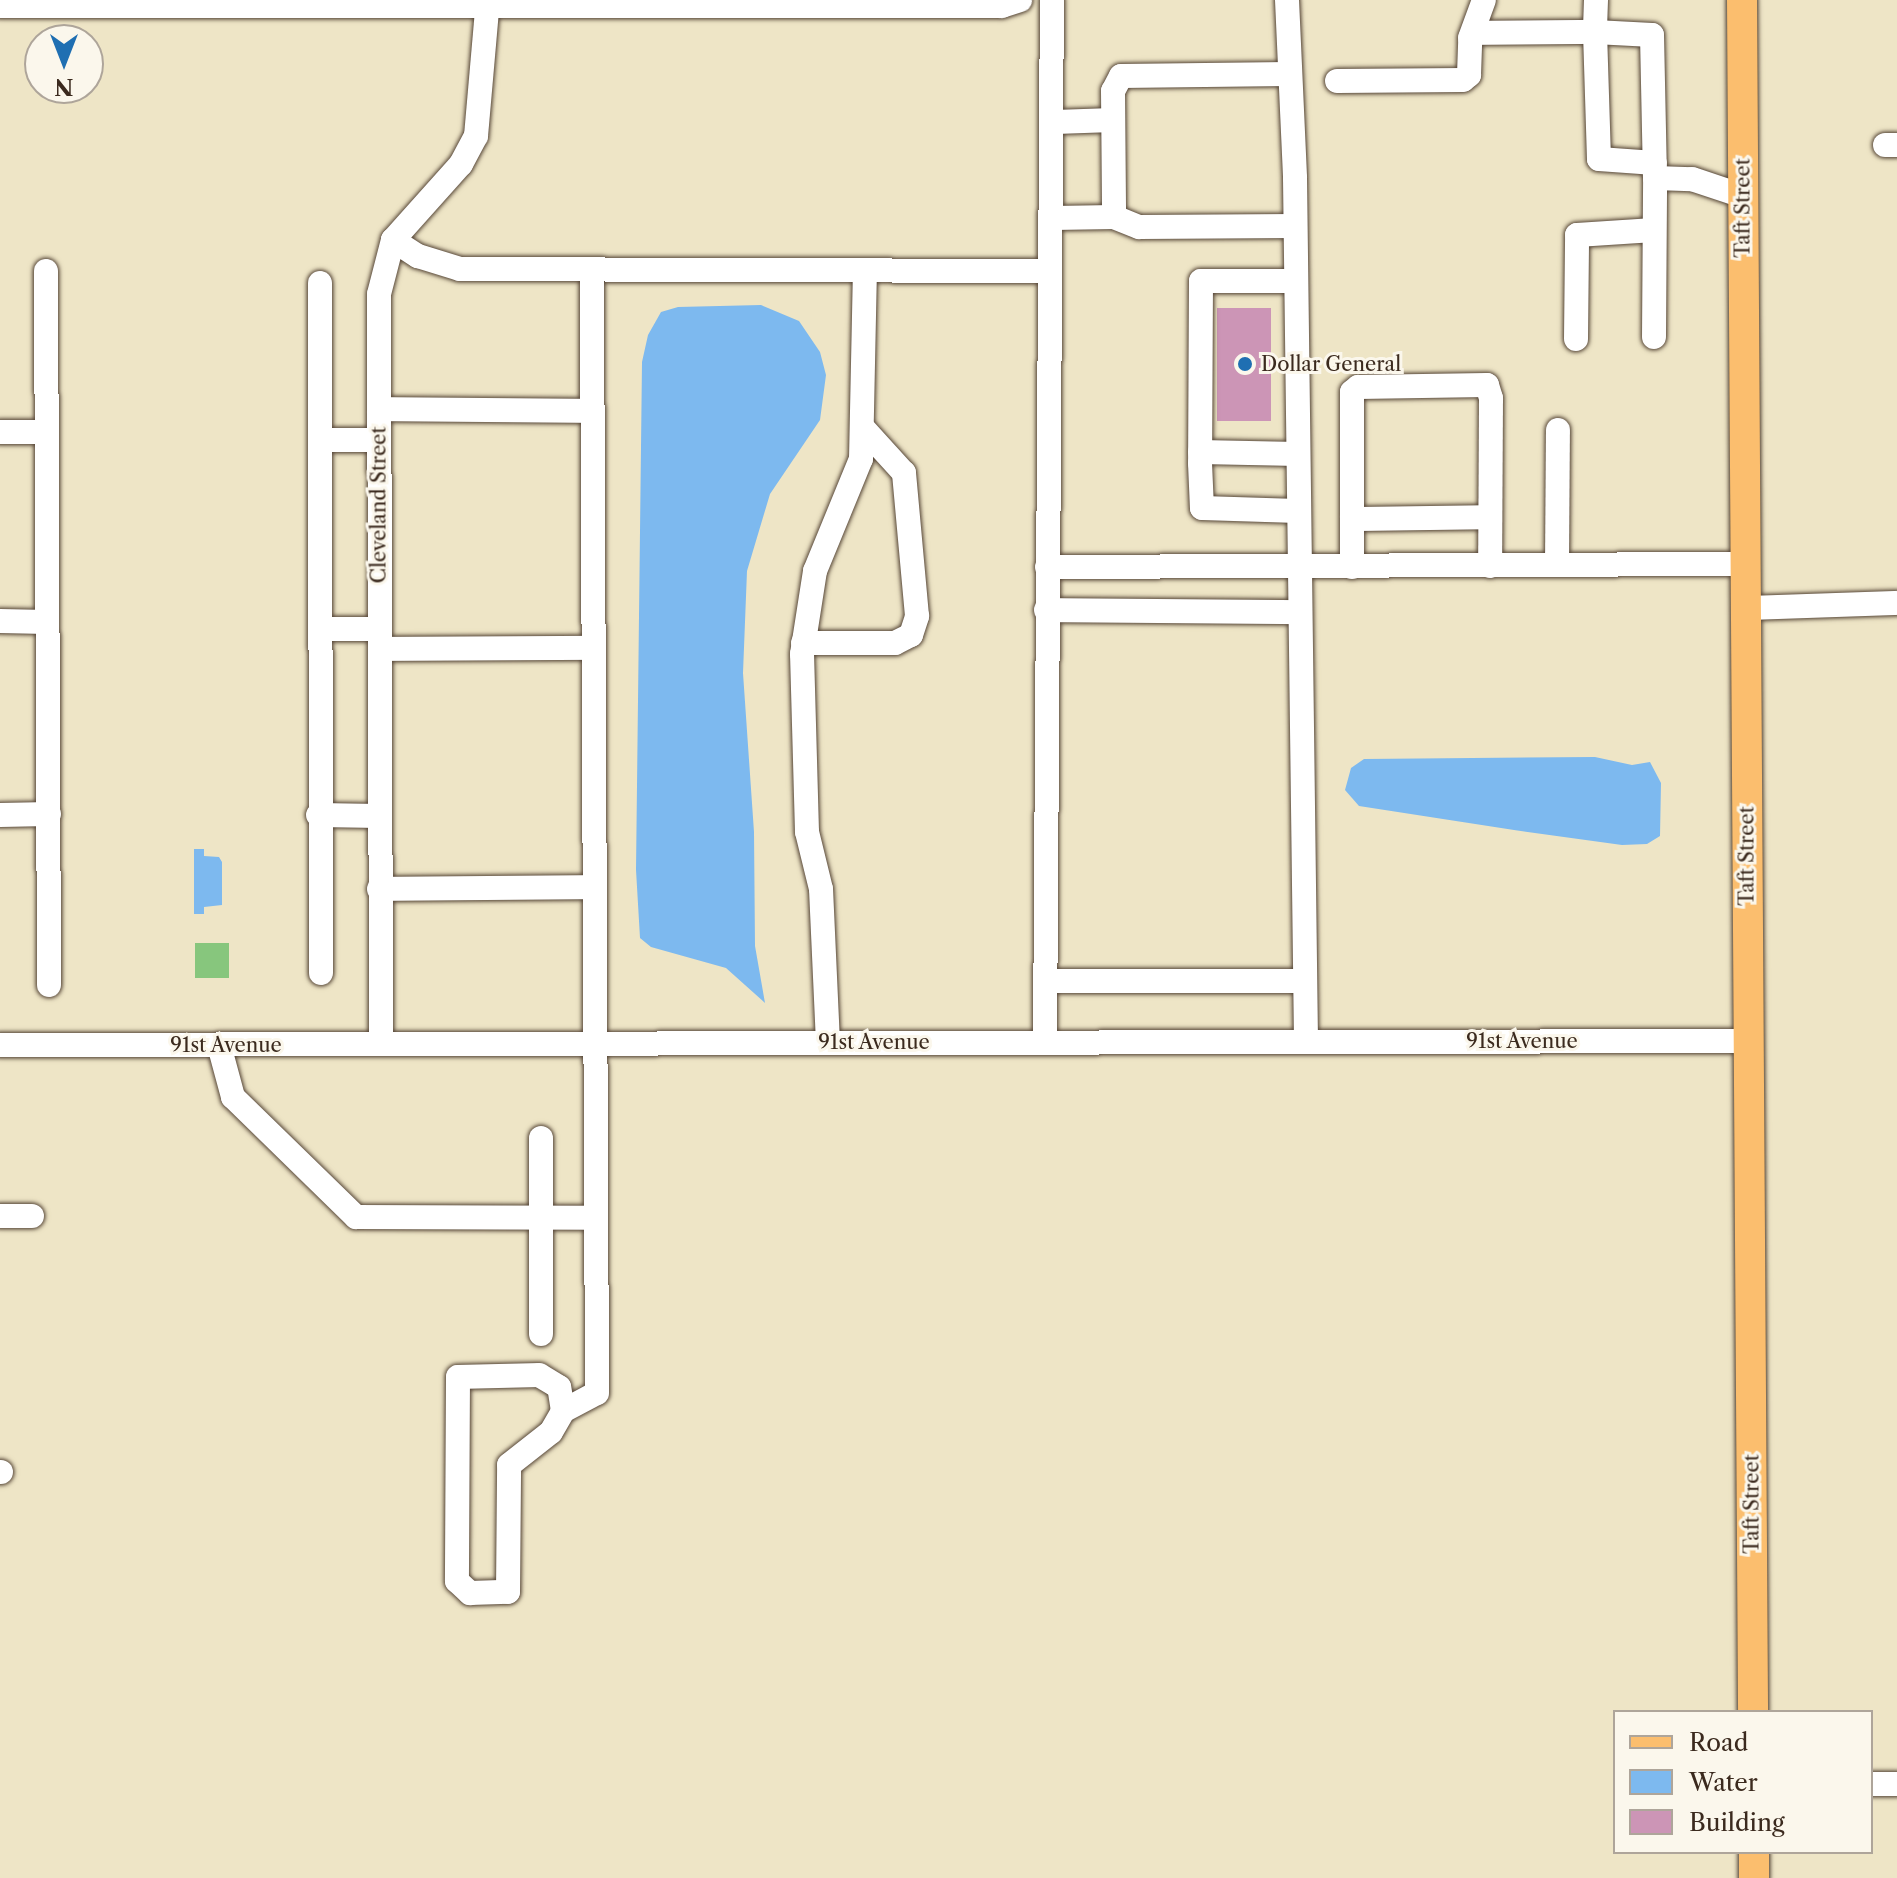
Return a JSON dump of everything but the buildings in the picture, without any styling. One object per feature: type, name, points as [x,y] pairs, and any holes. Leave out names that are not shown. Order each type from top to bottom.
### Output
[{"type":"main road","name":"Taft Street","points":[[1742,0],[1753,1710]]},
{"type":"main road","points":[[1754,1854],[1754,1878]]},
{"type":"street","points":[[0,6],[488,3],[1002,6],[1020,0]]},
{"type":"street","points":[[1045,1042],[1047,271],[1053,218],[1055,122],[1052,0]]},
{"type":"street","points":[[1287,0],[1295,226],[1306,1041]]},
{"type":"street","points":[[1337,81],[1463,80],[1469,75],[1473,33],[1484,0]]},
{"type":"street","points":[[1596,0],[1599,159],[1692,179],[1743,196]]},
{"type":"street","name":"Cleveland Street","points":[[381,1044],[379,294],[393,240],[461,164],[476,136],[488,3]]},
{"type":"street","points":[[1473,33],[1652,35],[1654,337]]},
{"type":"street","points":[[1114,217],[1113,91],[1121,76],[1288,74]]},
{"type":"street","points":[[1055,122],[1113,120]]},
{"type":"street","points":[[1053,218],[1114,217],[1139,227],[1295,226]]},
{"type":"street","points":[[1576,339],[1577,235],[1654,230]]},
{"type":"street","points":[[393,240],[418,256],[460,269],[1047,271]]},
{"type":"street","points":[[46,271],[49,985]]},
{"type":"street","points":[[563,1411],[559,1387],[539,1375],[458,1377],[457,1581],[470,1593],[508,1592],[509,1465],[551,1432],[563,1411],[597,1393],[592,271]]},
{"type":"street","points":[[828,1043],[821,889],[807,832],[803,643],[815,571],[861,459],[865,272]]},
{"type":"street","points":[[1296,281],[1201,281],[1200,452],[1202,508],[1298,511]]},
{"type":"street","points":[[320,283],[318,815],[321,973]]},
{"type":"street","points":[[1352,567],[1352,392],[1358,387],[1487,385],[1491,398],[1490,566]]},
{"type":"street","points":[[379,409],[592,411]]},
{"type":"street","points":[[803,643],[895,643],[911,635],[917,616],[904,473],[864,429]]},
{"type":"street","points":[[1557,565],[1558,430]]},
{"type":"street","points":[[0,432],[46,432]]},
{"type":"street","points":[[321,440],[379,440]]},
{"type":"street","points":[[1200,452],[1298,454]]},
{"type":"street","points":[[1352,519],[1490,517]]},
{"type":"street","points":[[1047,567],[1745,564]]},
{"type":"street","points":[[1746,608],[1897,603]]},
{"type":"street","points":[[1046,610],[1299,612]]},
{"type":"street","points":[[0,621],[47,622]]},
{"type":"street","points":[[320,629],[380,639],[594,648]]},
{"type":"street","points":[[0,815],[49,814]]},
{"type":"street","points":[[318,815],[380,816]]},
{"type":"street","points":[[379,889],[595,887]]},
{"type":"street","points":[[1046,981],[1305,981]]},
{"type":"street","name":"91st Avenue","points":[[0,1045],[1749,1041]]},
{"type":"street","points":[[219,1045],[233,1097],[356,1217],[596,1218]]},
{"type":"street","points":[[541,1138],[541,1334]]},
{"type":"street","points":[[0,1216],[32,1216]]},
{"type":"street","points":[[1873,1784],[1897,1784]]},
{"type":"green space","points":[[195,943],[229,943],[229,978],[195,978]]},
{"type":"water","points":[[761,305],[799,321],[820,352],[826,375],[820,420],[770,494],[747,571],[743,673],[754,832],[755,946],[765,1003],[726,968],[651,947],[640,938],[636,870],[642,362],[648,335],[661,312],[678,307]]},
{"type":"water","points":[[1595,757],[1632,765],[1650,762],[1661,783],[1660,836],[1647,844],[1622,845],[1514,830],[1359,806],[1345,790],[1351,768],[1364,759]]},
{"type":"water","points":[[194,849],[204,849],[204,856],[219,857],[222,862],[222,905],[204,907],[204,914],[194,914]]},
{"type":"place","name":"Dollar General","points":[[1245,364]]}]
